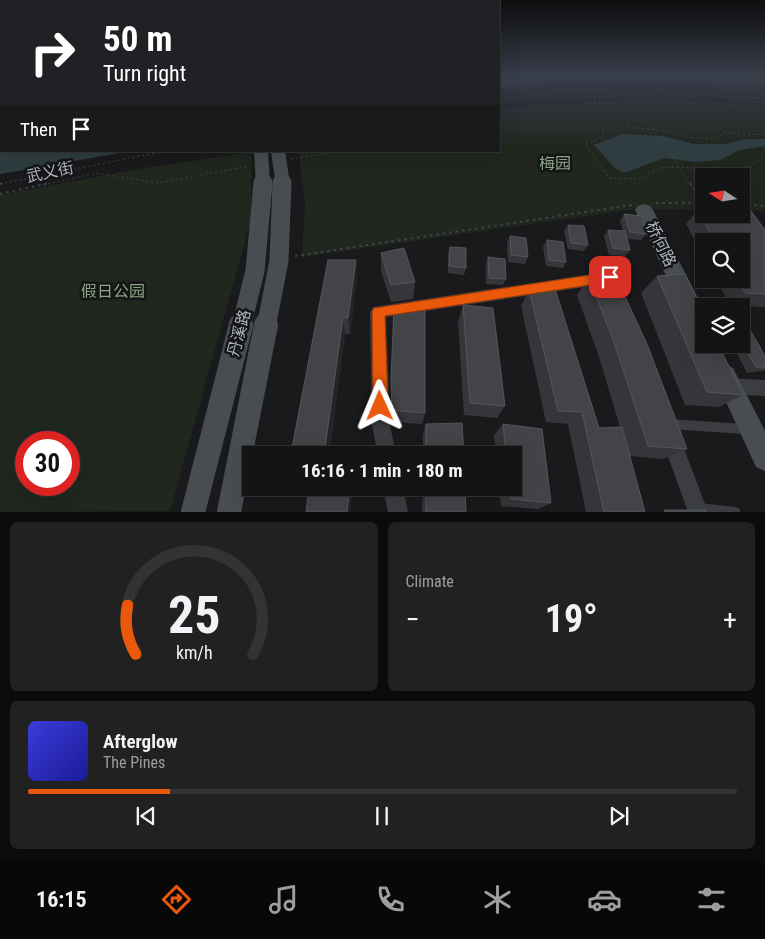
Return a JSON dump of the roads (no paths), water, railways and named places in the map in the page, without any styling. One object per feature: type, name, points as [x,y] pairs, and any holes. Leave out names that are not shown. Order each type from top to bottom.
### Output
[{"type":"main road","name":"丹溪路","points":[[229,512],[279,261],[284,155]]},
{"type":"main road","name":"丹溪路","points":[[193,512],[255,271],[264,192],[257,158]]},
{"type":"main road","name":"桥何路","points":[[643,206],[695,313]]},
{"type":"main road","points":[[714,353],[765,458]]},
{"type":"street","points":[[385,446],[381,425],[378,312],[610,277],[614,286]]},
{"type":"street","points":[[730,386],[765,388]]},
{"type":"street","points":[[664,420],[697,510]]},
{"type":"street","points":[[395,496],[398,512]]},
{"type":"lane","points":[[664,420],[751,429]]},
{"type":"lane","points":[[697,510],[735,512]]},
{"type":"park label","name":"梅园","points":[[555,163]]},
{"type":"park label","name":"假日公园","points":[[113,291]]}]
